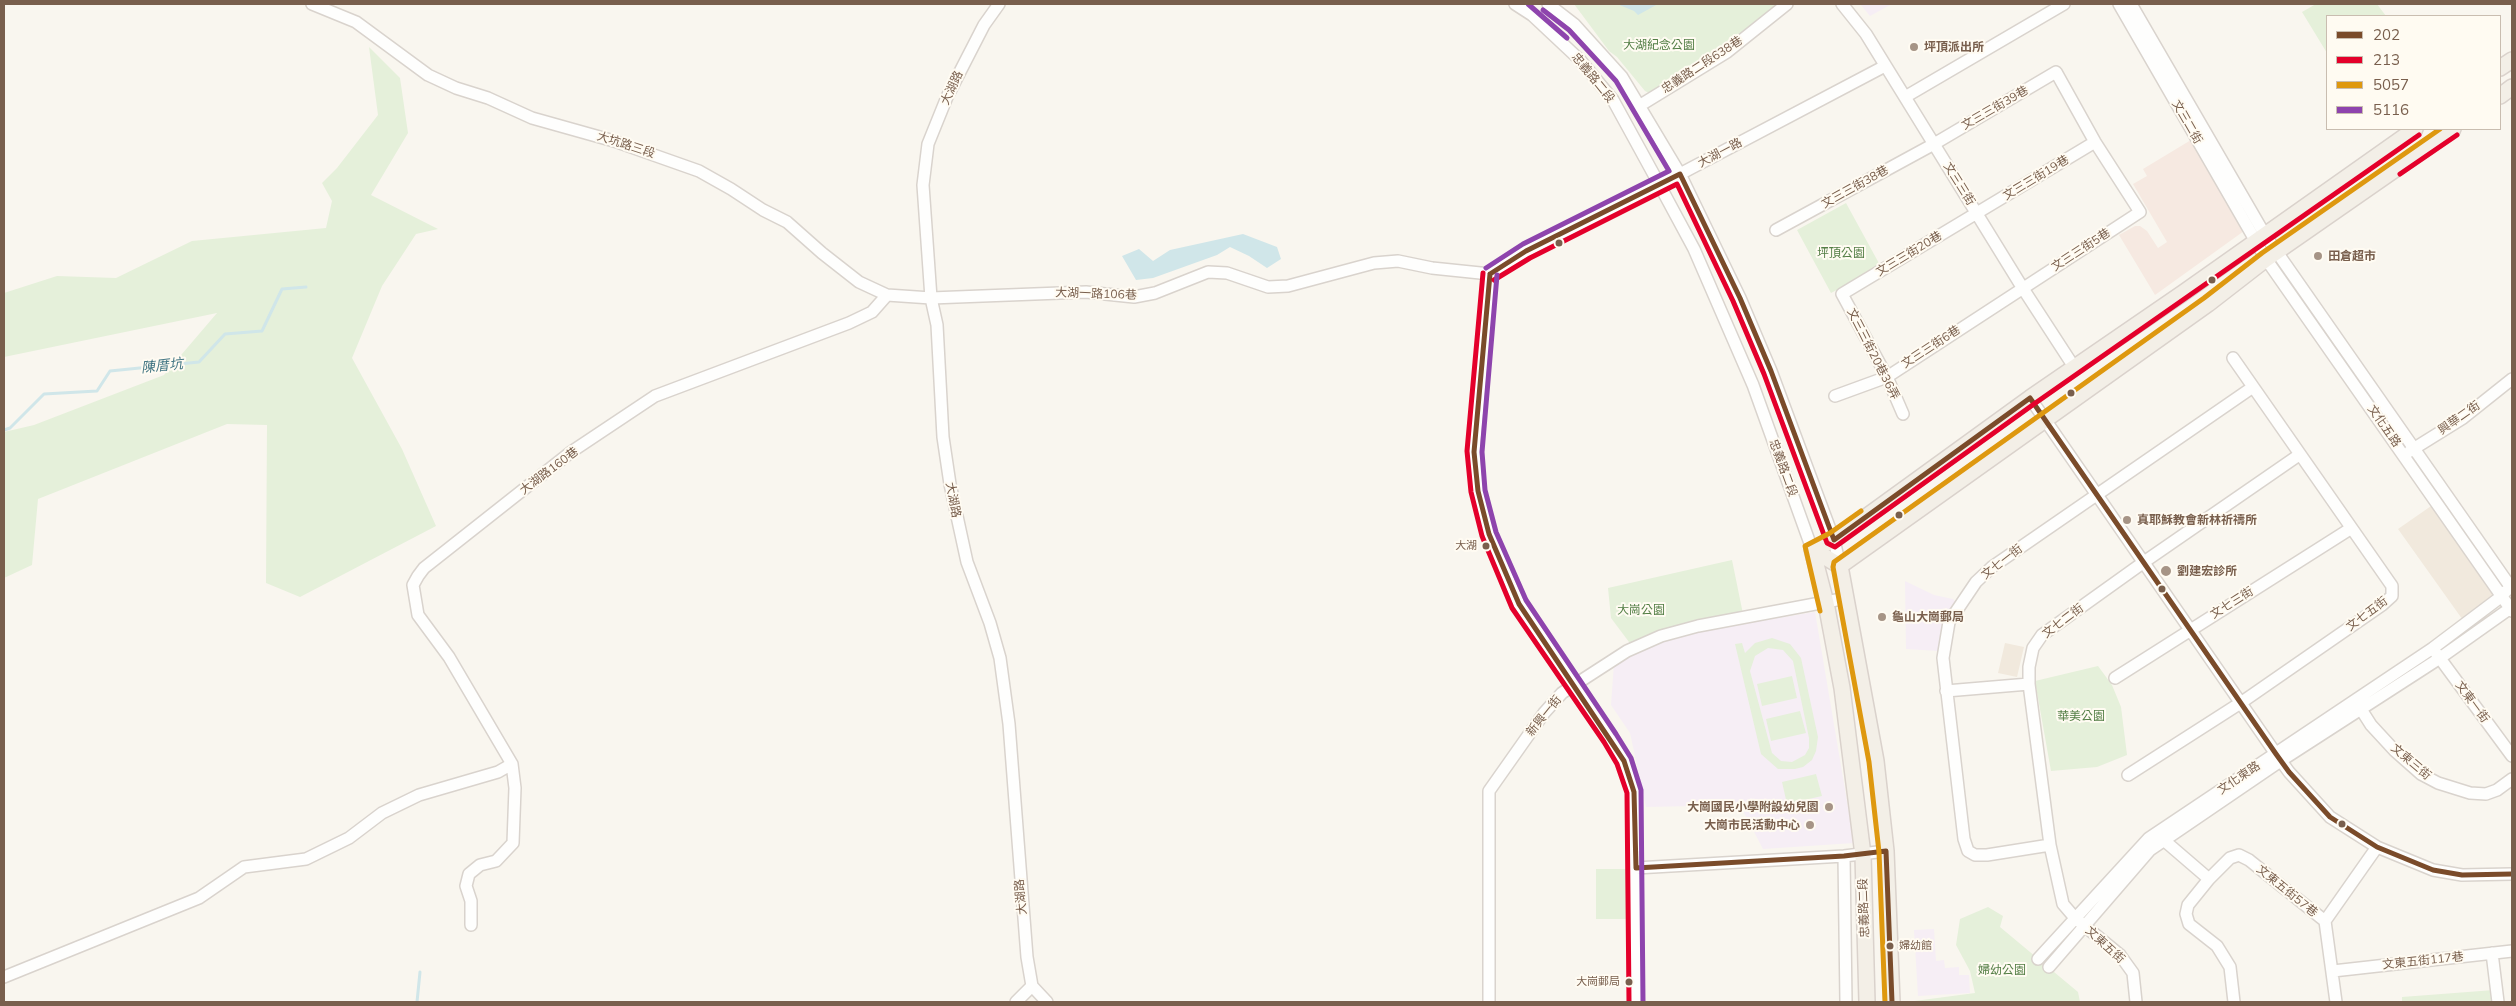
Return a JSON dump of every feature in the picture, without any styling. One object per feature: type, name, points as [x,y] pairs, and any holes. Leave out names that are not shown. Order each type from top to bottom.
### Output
[{"type":"main road","points":[[2501,67],[2512,60]]},
{"type":"main road","points":[[2501,95],[2512,87]]},
{"type":"main road","points":[[1812,549],[1834,540],[2030,398],[2414,130]]},
{"type":"main road","points":[[1812,549],[1840,566],[2208,304],[2272,256],[2452,130]]},
{"type":"main road","name":"忠義路二段","points":[[1812,549],[1826,603],[1842,688],[1863,854],[1867,1002]]},
{"type":"main road","name":"忠義路二段","points":[[1840,566],[1876,761],[1886,851],[1892,1002]]},
{"type":"street","name":"大坑路三段","points":[[312,4],[356,22],[428,75],[456,88],[488,98],[532,118],[614,140],[699,171],[763,210],[787,222],[859,282],[887,295],[930,298]]},
{"type":"street","name":"大湖路","points":[[1000,4],[984,26],[961,68],[928,144],[923,185],[930,298],[937,325],[943,437],[956,519],[967,562],[1000,658],[1009,724],[1023,926],[1032,986]]},
{"type":"street","name":"忠義路二段","points":[[1515,4],[1532,15],[1580,60],[1613,100],[1659,184],[1694,249],[1753,385],[1812,549]]},
{"type":"street","name":"忠義路二段","points":[[1548,4],[1574,24],[1622,77],[1680,174],[1708,229],[1763,353],[1834,540],[1840,566]]},
{"type":"street","name":"忠義路二段638巷","points":[[1639,106],[1727,52],[1788,4]]},
{"type":"street","name":"文三三街","points":[[1842,4],[1866,34],[2022,288],[2074,367]]},
{"type":"street","points":[[1905,97],[2064,4]]},
{"type":"street","name":"文三二街","points":[[2118,4],[2260,238]]},
{"type":"street","name":"文三二街","points":[[2131,4],[2260,238]]},
{"type":"street","name":"大湖一路","points":[[1490,274],[1526,251],[1680,174],[1886,66]]},
{"type":"street","name":"文三三街39巷","points":[[1934,144],[2056,72],[2095,142]]},
{"type":"street","name":"文三三街5巷","points":[[2022,288],[2140,212],[2095,142]]},
{"type":"street","name":"文三三街19巷","points":[[1977,214],[2095,142]]},
{"type":"street","name":"文三三街38巷","points":[[1776,230],[1934,144]]},
{"type":"street","name":"文三三街20巷","points":[[1842,294],[1977,214]]},
{"type":"street","name":"文化五路","points":[[2260,238],[2404,455],[2512,608]]},
{"type":"street","name":"文化五路","points":[[2272,256],[2414,448],[2511,587]]},
{"type":"street","name":"大湖一路106巷","points":[[930,298],[1052,292],[1086,292],[1134,297],[1155,293],[1208,272],[1227,273],[1268,286],[1288,286],[1374,263],[1398,261],[1432,268],[1490,274]]},
{"type":"street","points":[[1490,274],[1474,452],[1478,491],[1489,534],[1519,604],[1624,761],[1634,792],[1636,1002]]},
{"type":"street","name":"文三三街6巷","points":[[1835,396],[1887,377],[2022,288]]},
{"type":"street","name":"文三三街20巷36弄","points":[[1842,294],[1887,377],[1903,414]]},
{"type":"street","name":"大湖路160巷","points":[[512,764],[450,657],[418,615],[413,584],[424,568],[571,452],[655,396],[849,323],[872,312],[887,295]]},
{"type":"street","name":"文七五街","points":[[2128,775],[2242,702],[2392,596],[2392,586],[2350,529],[2232,358]]},
{"type":"street","name":"興華二街","points":[[2404,455],[2463,418],[2512,379]]},
{"type":"street","name":"文七一街","points":[[2050,845],[1974,855],[1968,851],[1943,658],[1949,622],[1976,582],[1992,567],[2253,387]]},
{"type":"street","points":[[2030,398],[2289,772],[2330,817],[2377,847],[2433,870],[2462,875],[2512,874]]},
{"type":"street","name":"文七二街","points":[[2079,922],[2063,904],[2050,845],[2029,684],[2033,648],[2042,635],[2299,455]]},
{"type":"street","name":"文七三街","points":[[2115,678],[2350,529]]},
{"type":"street","name":"文化東路","points":[[2038,959],[2079,922],[2150,850],[2160,837],[2358,704],[2502,596],[2511,587]]},
{"type":"street","name":"新興一街","points":[[1489,1002],[1489,791],[1544,713],[1562,693],[1574,685],[1627,651],[1661,636],[1698,626],[1847,598]]},
{"type":"street","name":"文化東路","points":[[2358,704],[2440,658],[2512,608]]},
{"type":"street","name":"文東一街","points":[[2432,648],[2512,756]]},
{"type":"street","points":[[1946,691],[2029,684]]},
{"type":"street","name":"文東三街","points":[[2358,704],[2371,725],[2395,751],[2420,774],[2438,784],[2470,793],[2486,794],[2497,790],[2512,779]]},
{"type":"street","points":[[4,977],[199,898],[244,867],[306,859],[349,838],[382,813],[418,795],[498,772],[512,764],[516,788],[513,843],[496,861],[480,865],[469,874],[466,886],[471,901],[471,925]]},
{"type":"street","points":[[2160,837],[2209,879],[2188,905],[2186,914],[2189,924],[2217,946],[2230,967],[2234,1002]]},
{"type":"street","points":[[2325,921],[2377,847]]},
{"type":"street","points":[[1636,868],[1844,856],[1886,851]]},
{"type":"street","name":"文東五街57巷","points":[[2209,879],[2230,858],[2239,855],[2249,860],[2325,921],[2336,1002]]},
{"type":"street","points":[[1844,856],[1846,1002]]},
{"type":"street","name":"文化東路","points":[[2049,967],[2079,922]]},
{"type":"street","name":"文東五街","points":[[2079,922],[2120,955],[2133,973],[2136,1002]]},
{"type":"street","name":"文東五街117巷","points":[[2333,971],[2512,951]]},
{"type":"street","points":[[2492,953],[2498,1002]]},
{"type":"street","points":[[1016,1002],[1032,986],[1047,1002]]},
{"type":"shaded area","points":[[1617,4],[1658,4],[1638,15],[1634,11]]},
{"type":"shaded area","points":[[1860,4],[1892,4],[1870,16]]},
{"type":"shaded area","points":[[2191,140],[2244,231],[2155,295],[2119,235],[2135,226],[2140,226],[2147,231],[2158,248],[2167,242],[2133,184],[2147,176],[2143,169]]},
{"type":"shaded area","points":[[1243,234],[1277,247],[1281,259],[1267,268],[1249,256],[1230,247],[1217,255],[1153,278],[1136,280],[1122,256],[1139,249],[1153,261],[1170,250]]},
{"type":"shaded area","points":[[2434,504],[2496,589],[2493,603],[2465,623],[2398,529]]},
{"type":"shaded area","points":[[1905,581],[1934,595],[1953,599],[1957,604],[1938,651],[1906,649]]},
{"type":"shaded area","points":[[1815,612],[1854,843],[1763,849],[1740,805],[1646,807],[1630,733],[1611,705],[1614,663],[1672,635]]},
{"type":"shaded area","points":[[2005,643],[2024,647],[2017,677],[1998,673]]},
{"type":"shaded area","points":[[1934,929],[1936,961],[1944,960],[1945,968],[1959,967],[1959,975],[1969,975],[1970,993],[1918,996],[1914,930]]},
{"type":"green space","name":"大湖紀念公園","points":[[1574,4],[1785,4],[1696,70],[1651,94],[1645,91],[1617,57],[1609,51]]},
{"type":"green space","points":[[2316,4],[2377,4],[2385,15],[2326,15],[2326,51],[2302,12]]},
{"type":"green space","points":[[369,47],[400,78],[408,133],[371,195],[438,229],[416,234],[382,286],[352,358],[402,449],[436,526],[300,597],[266,583],[267,425],[227,424],[38,499],[32,565],[4,578],[4,432],[34,425],[164,375],[217,313],[4,357],[4,293],[57,276],[116,278],[192,241],[326,228],[332,201],[322,183],[337,168],[378,115]]},
{"type":"green space","name":"坪頂公園","points":[[1846,203],[1881,267],[1831,293],[1797,230]]},
{"type":"green space","name":"大崗公園","points":[[1732,560],[1743,614],[1632,646],[1611,618],[1608,588]]},
{"type":"green space","points":[[1772,638],[1790,644],[1801,658],[1818,737],[1816,751],[1812,760],[1803,767],[1778,769],[1761,754],[1735,644],[1742,643],[1745,653],[1755,643]],"holes":[[[1768,648],[1783,650],[1793,661],[1809,738],[1809,748],[1805,755],[1792,762],[1781,761],[1772,753],[1750,671],[1755,656]]]},
{"type":"green space","name":"華美公園","points":[[2098,666],[2112,685],[2121,707],[2127,755],[2097,767],[2051,771],[2035,681]]},
{"type":"green space","points":[[1792,676],[1797,698],[1762,706],[1757,684]]},
{"type":"green space","points":[[1800,711],[1806,733],[1771,741],[1766,719]]},
{"type":"green space","points":[[1816,774],[1822,796],[1787,804],[1782,782]]},
{"type":"green space","points":[[1596,869],[1629,869],[1629,919],[1596,919]]},
{"type":"green space","name":"婦幼公園","points":[[1988,907],[2003,916],[2000,927],[2078,992],[2080,1002],[1907,1002],[1975,993],[1970,971],[1956,945],[1960,919]]},
{"type":"green space","points":[[2494,990],[2495,1002],[2402,1002],[2402,997]]},
{"type":"waterway","name":"陳厝坑","points":[[4,430],[10,428],[44,394],[97,391],[110,371],[199,362],[225,334],[262,331],[282,289],[306,287]]},
{"type":"waterway","points":[[417,1002],[420,972]]},
{"type":"transit line","name":"5116","points":[[1528,4],[1567,38]]},
{"type":"transit line","name":"5116","points":[[1486,268],[1523,244],[1669,171],[1616,81],[1569,30],[1543,10]]},
{"type":"transit line","name":"5057","points":[[1885,1002],[1879,852],[1869,762],[1833,567],[1834,562],[2204,298],[2262,253],[2439,130]]},
{"type":"transit line","name":"213","points":[[1494,280],[1530,258],[1677,184],[1733,301],[1764,374],[1827,543],[1835,547],[2034,404],[2419,135]]},
{"type":"transit line","name":"213","points":[[2400,174],[2457,135]]},
{"type":"transit line","name":"202","points":[[1490,274],[1526,251],[1680,174],[1740,298],[1771,371],[1834,540],[2030,398],[2276,754],[2289,772],[2330,817],[2377,847],[2433,870],[2462,875],[2512,874]]},
{"type":"transit line","name":"213","points":[[1483,273],[1467,451],[1471,492],[1482,536],[1512,608],[1604,742],[1617,764],[1627,793],[1629,1002]]},
{"type":"transit line","name":"202","points":[[1490,274],[1474,452],[1478,491],[1489,534],[1519,604],[1624,761],[1634,792],[1636,868]]},
{"type":"transit line","name":"5116","points":[[1497,275],[1482,452],[1485,490],[1496,532],[1526,600],[1631,758],[1641,790],[1643,1002]]},
{"type":"transit line","name":"5057","points":[[1820,611],[1805,546],[1830,533],[1861,511]]},
{"type":"transit line","name":"202","points":[[1636,868],[1844,856],[1886,851],[1892,1002]]},
{"type":"place","name":"坪頂派出所","points":[[1914,47]]},
{"type":"place","name":"田倉超市","points":[[2318,256]]},
{"type":"place","name":"真耶穌教會新林祈禱所","points":[[2127,520]]},
{"type":"place","name":"大湖","points":[[1486,546]]},
{"type":"place","name":"劉建宏診所","points":[[2166,571]]},
{"type":"place","name":"龜山大崗郵局","points":[[1882,617]]},
{"type":"place","name":"大崗國民小學附設幼兒園","points":[[1829,807]]},
{"type":"place","name":"大崗市民活動中心","points":[[1810,825]]},
{"type":"place","name":"婦幼館","points":[[1890,946]]},
{"type":"place","name":"大崗郵局","points":[[1629,982]]}]
